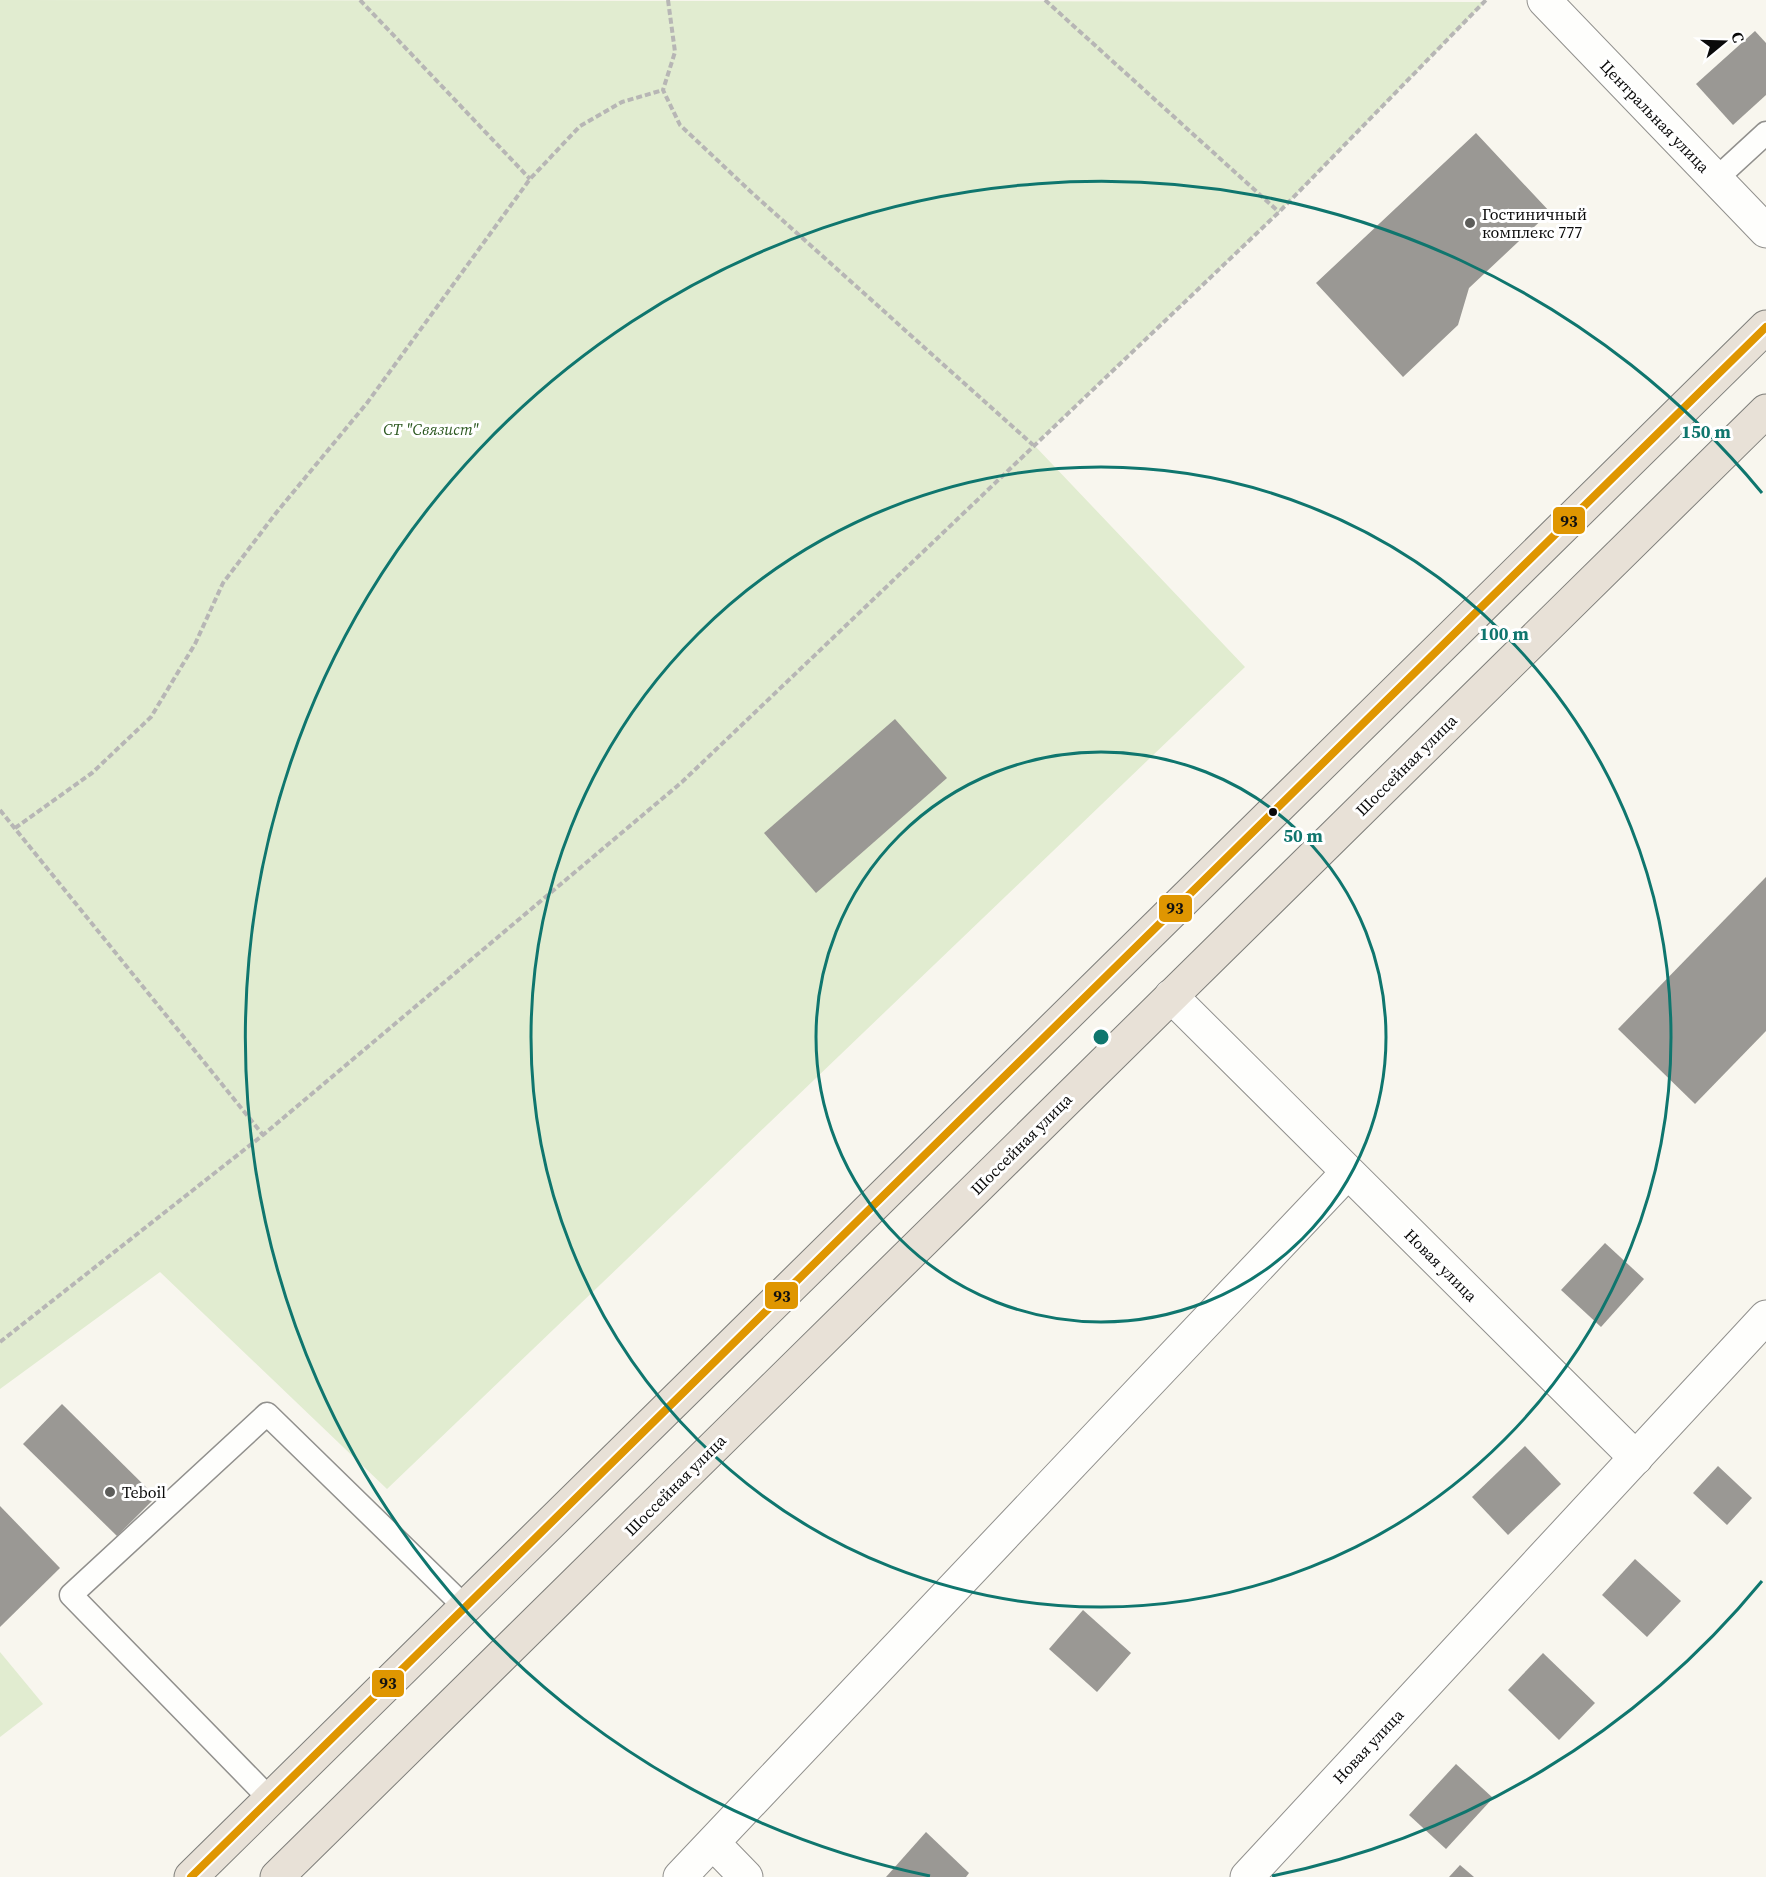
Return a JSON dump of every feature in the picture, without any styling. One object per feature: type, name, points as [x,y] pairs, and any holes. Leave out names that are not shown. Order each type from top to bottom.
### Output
[{"type":"highway","points":[[191,1877],[1766,327]]},
{"type":"highway","name":"Шоссейная улица","points":[[277,1877],[1766,411]]},
{"type":"street","name":"Центральная улица","points":[[1544,0],[1766,231]]},
{"type":"street","name":"Новая улица","points":[[1171,996],[1636,1458]]},
{"type":"street","points":[[680,1877],[1347,1173]]},
{"type":"street","name":"Новая улица","points":[[1247,1877],[1766,1317]]},
{"type":"street","points":[[713,1843],[746,1877]]},
{"type":"lane","points":[[1716,179],[1766,133]]},
{"type":"lane","points":[[270,1799],[71,1595],[267,1414],[465,1607]]},
{"type":"path","points":[[360,0],[530,179]]},
{"type":"path","points":[[668,0],[675,52],[663,90],[680,125],[750,191],[1033,445]]},
{"type":"path","points":[[1045,0],[1279,212]]},
{"type":"path","points":[[0,1342],[263,1135],[682,782],[1279,212],[1486,0]]},
{"type":"path","points":[[15,828],[92,773],[151,717],[195,644],[223,583],[276,513],[367,403],[530,179],[580,126],[622,102],[663,90]]},
{"type":"path","points":[[0,810],[263,1135]]},
{"type":"green space","name":"СТ \"Связист\"","points":[[0,0],[1485,2],[1279,212],[1034,445],[1245,667],[387,1489],[160,1272],[0,1389]]},
{"type":"green space","points":[[0,1652],[43,1704],[0,1737]]},
{"type":"building","points":[[1755,31],[1766,43],[1766,95],[1733,125],[1696,84]]},
{"type":"building","points":[[1476,133],[1550,212],[1469,288],[1458,325],[1403,377],[1316,283]]},
{"type":"building","points":[[895,719],[947,778],[816,893],[764,833]]},
{"type":"building","points":[[1766,877],[1766,1031],[1695,1104],[1618,1029]]},
{"type":"building","points":[[1605,1243],[1644,1279],[1601,1327],[1561,1290]]},
{"type":"building","points":[[62,1404],[156,1497],[117,1536],[23,1444]]},
{"type":"building","points":[[1525,1446],[1561,1484],[1508,1535],[1472,1497]]},
{"type":"building","points":[[1718,1466],[1752,1498],[1727,1525],[1693,1493]]},
{"type":"building","points":[[0,1506],[60,1568],[0,1627]]},
{"type":"building","points":[[1635,1559],[1681,1601],[1647,1637],[1602,1595]]},
{"type":"building","points":[[1083,1610],[1131,1653],[1097,1692],[1049,1649]]},
{"type":"building","points":[[1543,1653],[1595,1703],[1559,1740],[1508,1690]]},
{"type":"building","points":[[1456,1764],[1493,1798],[1446,1849],[1409,1815]]},
{"type":"building","points":[[926,1832],[969,1873],[966,1877],[886,1877]]},
{"type":"building","points":[[1460,1865],[1474,1877],[1449,1877]]},
{"type":"transit line","name":"93","points":[[191,1877],[1766,327]]},
{"type":"place","name":"Гостиничный комплекс 777","points":[[1470,223]]},
{"type":"place","name":"Teboil","points":[[110,1492]]}]
